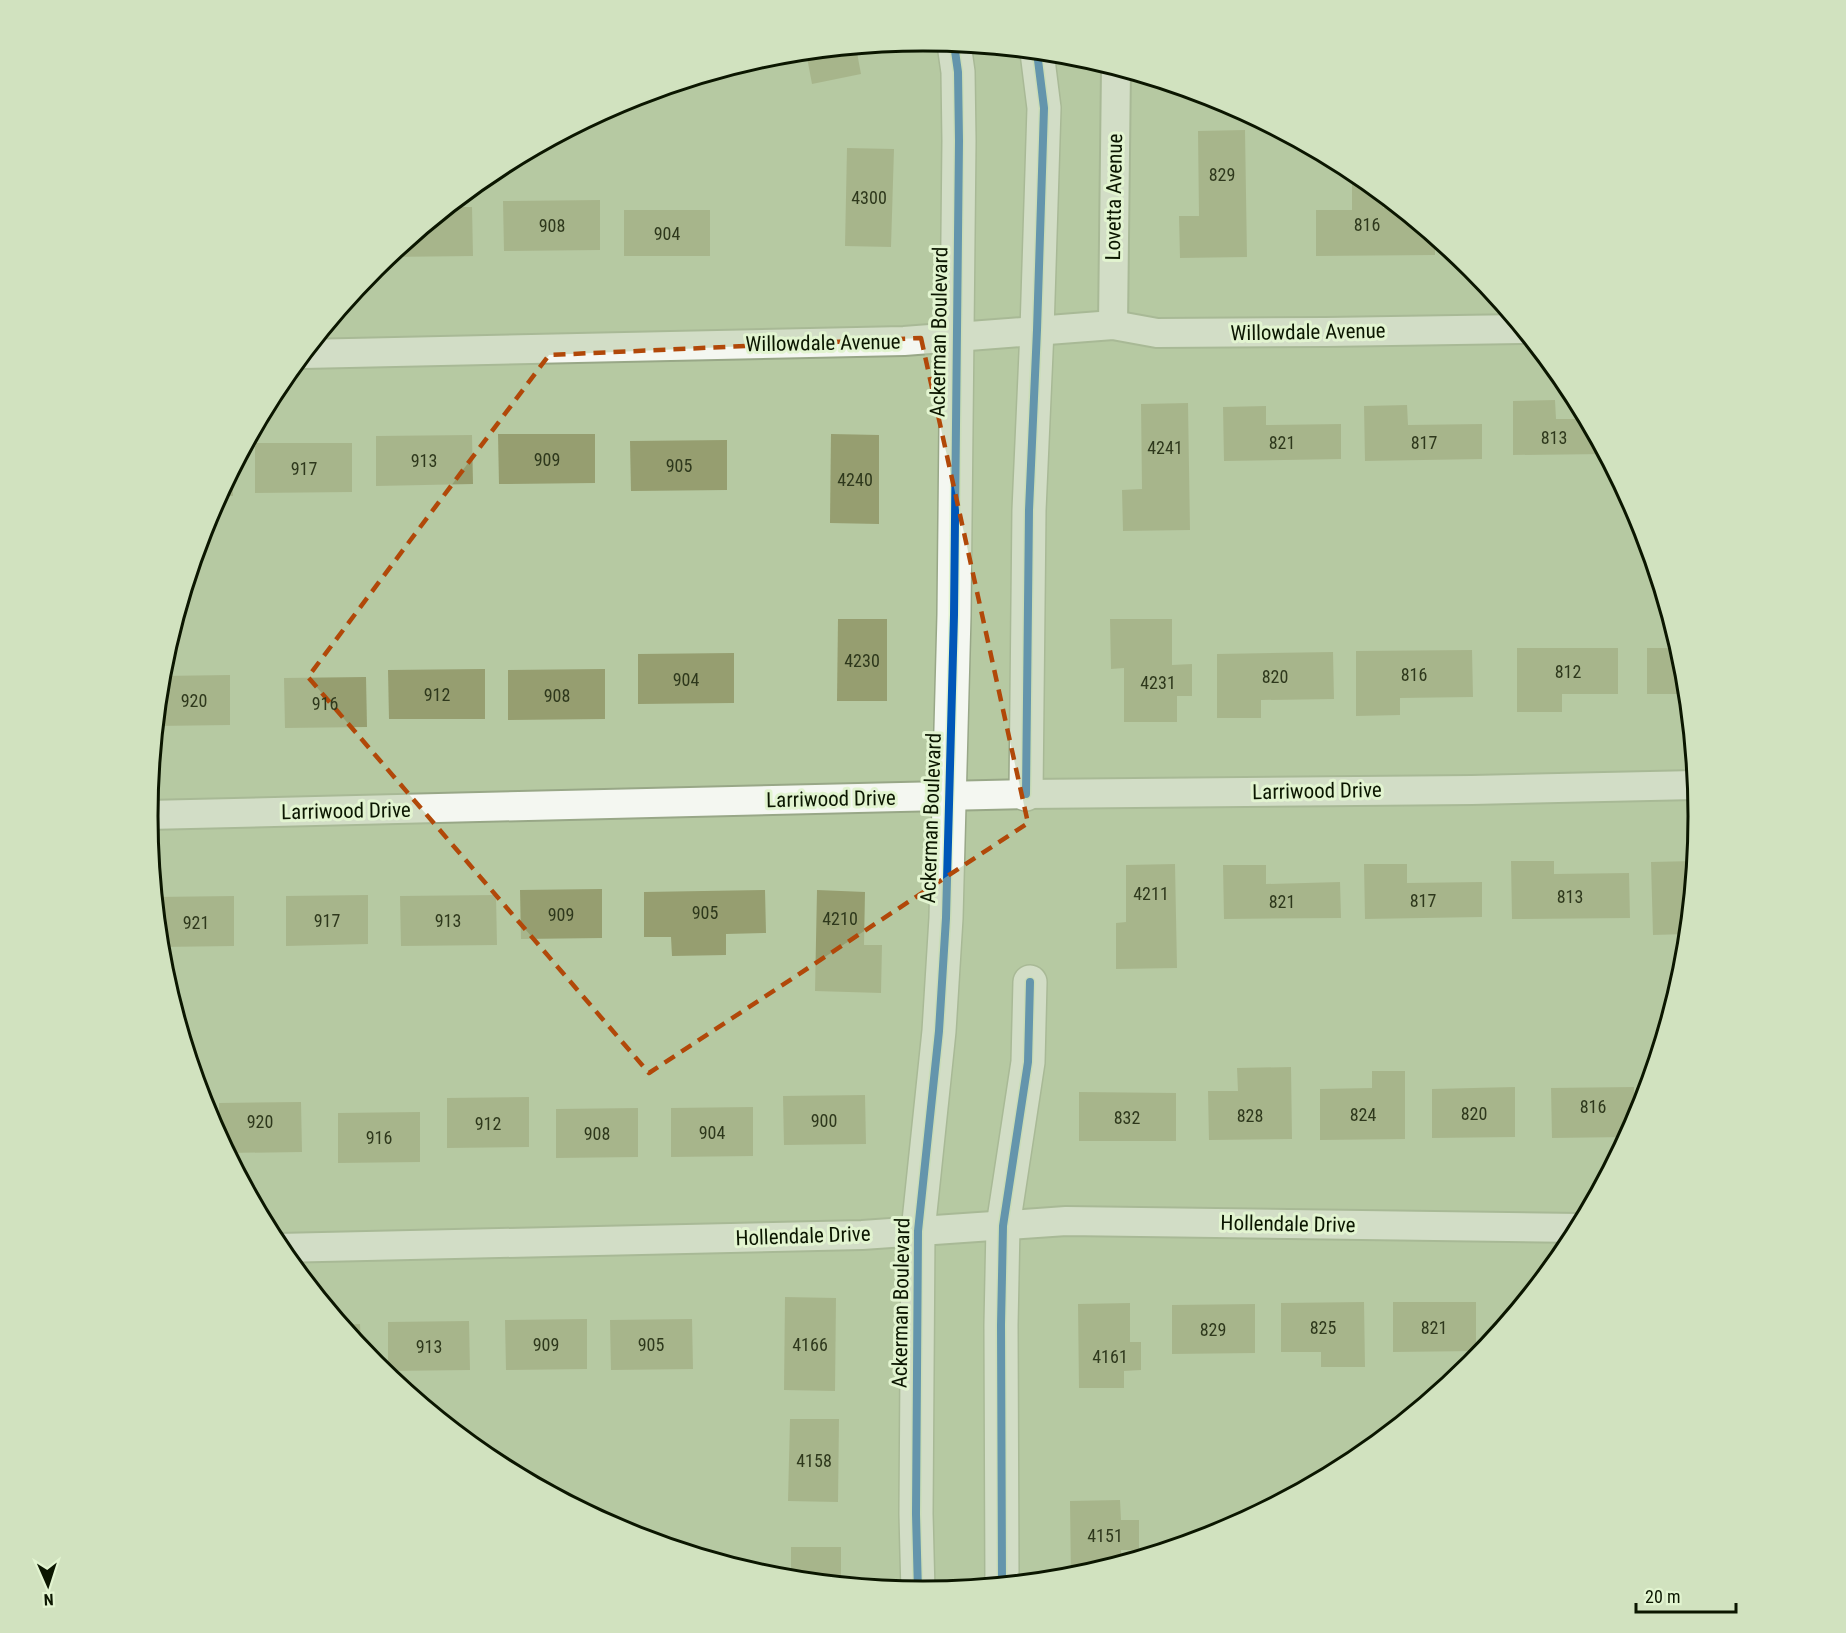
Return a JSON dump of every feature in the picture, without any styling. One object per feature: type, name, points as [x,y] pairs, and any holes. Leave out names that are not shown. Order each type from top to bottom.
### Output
[{"type":"street","name":"Ackerman Boulevard","points":[[918,1582],[916,1492],[918,1231],[939,1031],[950,797],[959,141],[958,72],[955,52]]},
{"type":"street","points":[[1026,794],[1029,510],[1044,108],[1038,60]]},
{"type":"street","name":"Lovetta Avenue","points":[[1113,325],[1116,76]]},
{"type":"street","name":"Willowdale Avenue","points":[[313,354],[892,341],[1113,325],[1156,333],[1512,328]]},
{"type":"street","name":"Larriwood Drive","points":[[158,815],[1026,794],[1472,790],[1687,785]]},
{"type":"street","points":[[1002,1577],[1003,1226],[1028,1062],[1030,982]]},
{"type":"street","name":"Hollendale Drive","points":[[291,1248],[862,1235],[1066,1221],[1568,1228]]},
{"type":"highlighted area","points":[[921,338],[1028,823],[649,1073],[308,677],[549,355]]},
{"type":"building","points":[[857,55],[861,74],[812,84],[808,61]]},
{"type":"building","points":[[1245,130],[1247,257],[1180,258],[1179,216],[1199,216],[1198,131]]},
{"type":"building","points":[[847,148],[894,149],[891,247],[845,246]]},
{"type":"building","points":[[1352,183],[1428,241],[1435,248],[1435,255],[1316,256],[1316,210],[1352,210]]},
{"type":"building","points":[[600,200],[600,250],[504,251],[503,201]]},
{"type":"building","points":[[460,207],[472,207],[473,256],[401,257]]},
{"type":"building","points":[[624,210],[710,210],[710,256],[624,256]]},
{"type":"building","points":[[1555,400],[1556,419],[1577,419],[1597,454],[1513,455],[1513,401]]},
{"type":"building","points":[[1188,403],[1190,530],[1123,531],[1122,490],[1142,489],[1141,404]]},
{"type":"building","points":[[1407,405],[1408,425],[1482,424],[1482,459],[1365,461],[1364,406]]},
{"type":"building","points":[[1266,406],[1266,425],[1341,424],[1341,459],[1224,461],[1223,407]]},
{"type":"building","points":[[498,434],[595,434],[595,483],[499,484]]},
{"type":"building","points":[[831,434],[879,435],[879,524],[830,523]]},
{"type":"building","points":[[472,435],[473,484],[376,486],[376,436]]},
{"type":"building","points":[[727,440],[727,490],[631,491],[630,441]]},
{"type":"building","points":[[255,443],[352,443],[352,492],[255,493]]},
{"type":"building","points":[[233,486],[233,496],[228,496]]},
{"type":"building","points":[[838,619],[887,619],[887,701],[837,701]]},
{"type":"building","points":[[1110,619],[1172,619],[1172,665],[1192,664],[1192,696],[1177,696],[1177,722],[1124,722],[1124,668],[1111,669]]},
{"type":"building","points":[[1517,648],[1618,648],[1618,694],[1562,694],[1562,712],[1517,712]]},
{"type":"building","points":[[1647,648],[1669,648],[1678,694],[1647,694]]},
{"type":"building","points":[[1472,650],[1473,697],[1400,698],[1400,715],[1356,716],[1356,651]]},
{"type":"building","points":[[1333,652],[1334,699],[1261,700],[1261,718],[1217,718],[1217,654]]},
{"type":"building","points":[[734,653],[734,703],[638,704],[638,654]]},
{"type":"building","points":[[485,669],[485,719],[389,719],[388,670]]},
{"type":"building","points":[[605,669],[605,719],[508,720],[508,670]]},
{"type":"building","points":[[230,675],[230,725],[163,726],[171,676]]},
{"type":"building","points":[[366,677],[367,727],[285,728],[284,678]]},
{"type":"building","points":[[1511,861],[1554,861],[1554,874],[1629,873],[1630,918],[1512,919]]},
{"type":"building","points":[[1687,861],[1679,934],[1653,935],[1651,862]]},
{"type":"building","points":[[1175,864],[1177,968],[1116,969],[1116,923],[1126,922],[1126,865]]},
{"type":"building","points":[[1364,864],[1407,864],[1407,883],[1482,882],[1482,917],[1365,919]]},
{"type":"building","points":[[1223,865],[1266,865],[1266,884],[1340,882],[1341,918],[1224,919]]},
{"type":"building","points":[[602,889],[602,938],[521,939],[520,890]]},
{"type":"building","points":[[765,890],[766,933],[726,934],[726,955],[672,956],[671,937],[644,937],[644,892]]},
{"type":"building","points":[[817,890],[865,892],[864,945],[882,945],[881,993],[815,991]]},
{"type":"building","points":[[368,895],[368,944],[286,946],[286,896]]},
{"type":"building","points":[[496,895],[497,945],[401,946],[400,896]]},
{"type":"building","points":[[234,896],[234,946],[169,947],[162,897]]},
{"type":"building","points":[[1291,1067],[1292,1139],[1209,1140],[1208,1091],[1238,1091],[1237,1068]]},
{"type":"building","points":[[1372,1071],[1405,1071],[1405,1139],[1320,1140],[1320,1089],[1372,1088]]},
{"type":"building","points":[[1515,1087],[1515,1137],[1432,1138],[1432,1089]]},
{"type":"building","points":[[1634,1087],[1634,1098],[1618,1137],[1552,1138],[1551,1088]]},
{"type":"building","points":[[1079,1092],[1176,1093],[1176,1141],[1079,1141]]},
{"type":"building","points":[[865,1095],[866,1144],[784,1145],[783,1096]]},
{"type":"building","points":[[529,1097],[529,1147],[447,1148],[447,1098]]},
{"type":"building","points":[[301,1102],[302,1152],[235,1153],[219,1116],[219,1103]]},
{"type":"building","points":[[753,1107],[753,1156],[671,1157],[671,1108]]},
{"type":"building","points":[[638,1108],[638,1157],[556,1158],[556,1109]]},
{"type":"building","points":[[420,1112],[420,1162],[338,1163],[338,1113]]},
{"type":"building","points":[[785,1297],[836,1298],[835,1391],[784,1390]]},
{"type":"building","points":[[1364,1302],[1365,1367],[1321,1367],[1321,1352],[1281,1352],[1281,1303]]},
{"type":"building","points":[[1393,1302],[1476,1302],[1476,1345],[1471,1351],[1393,1352]]},
{"type":"building","points":[[1130,1303],[1130,1342],[1141,1342],[1141,1370],[1124,1371],[1124,1388],[1079,1388],[1078,1304]]},
{"type":"building","points":[[1255,1304],[1255,1353],[1172,1354],[1172,1305]]},
{"type":"building","points":[[587,1319],[587,1369],[506,1370],[505,1320]]},
{"type":"building","points":[[692,1319],[693,1369],[611,1370],[610,1320]]},
{"type":"building","points":[[469,1321],[470,1370],[396,1371],[388,1364],[388,1322]]},
{"type":"building","points":[[360,1324],[360,1335],[350,1325]]},
{"type":"building","points":[[790,1419],[839,1419],[838,1502],[788,1501]]},
{"type":"building","points":[[1120,1500],[1121,1520],[1139,1520],[1139,1550],[1121,1550],[1121,1556],[1071,1567],[1070,1501]]},
{"type":"building","points":[[791,1547],[841,1547],[841,1577],[791,1570]]},
{"type":"cycle path","points":[[918,1582],[918,1231],[939,1031],[946,918],[954,615],[959,141],[958,72],[955,52]]},
{"type":"cycle path","points":[[1026,794],[1029,510],[1044,108],[1038,60]]},
{"type":"cycle path","points":[[1002,1577],[1003,1226],[1028,1062],[1030,982]]}]
